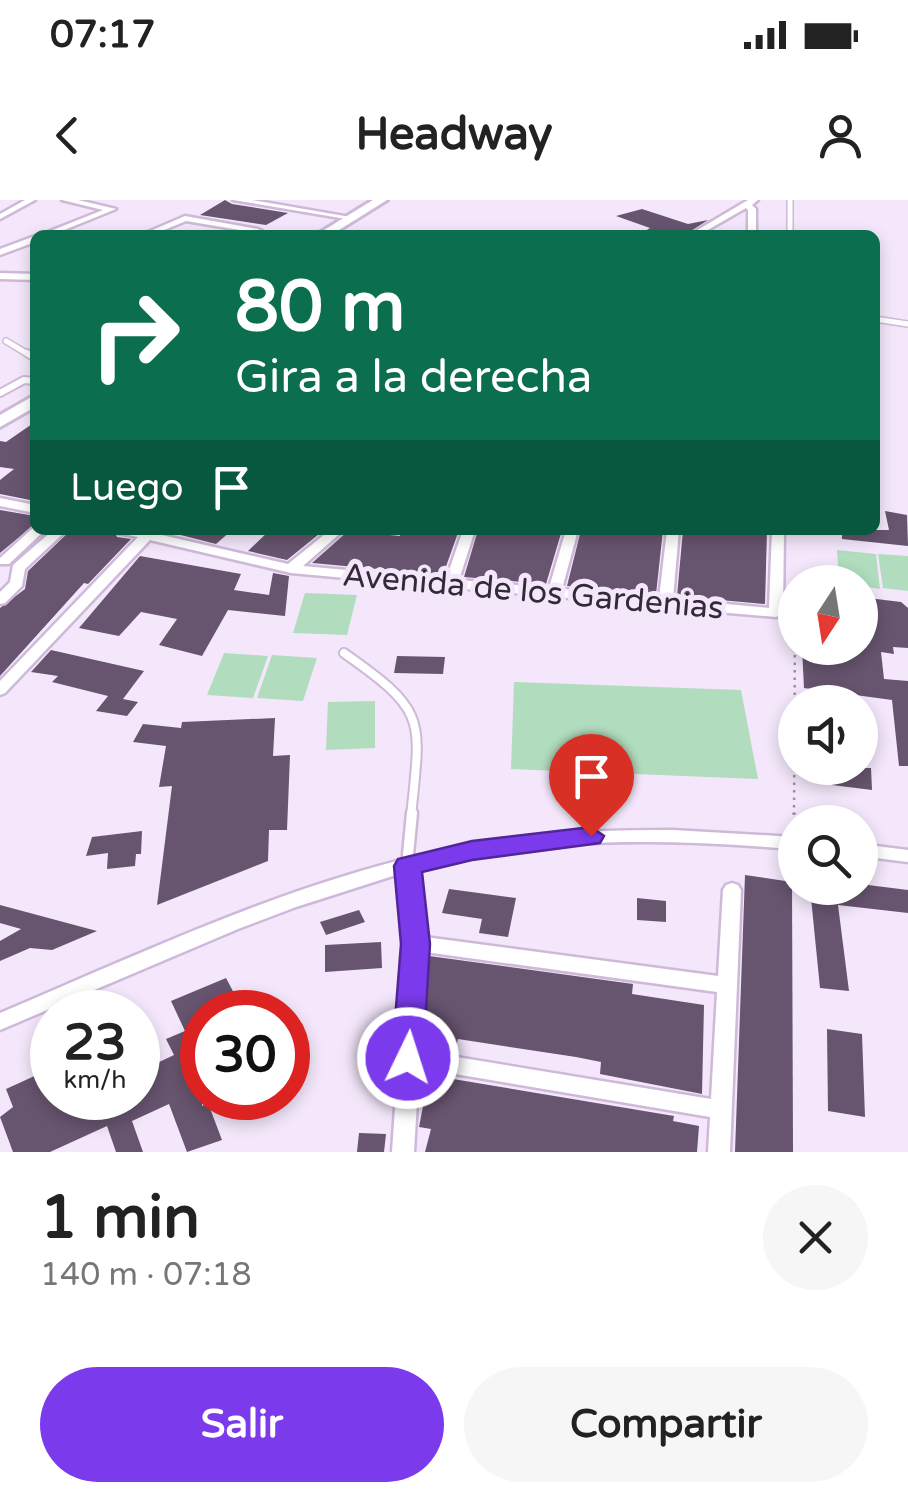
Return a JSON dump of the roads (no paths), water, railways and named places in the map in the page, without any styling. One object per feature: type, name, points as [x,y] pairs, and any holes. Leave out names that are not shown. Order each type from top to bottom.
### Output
[{"type":"main road","points":[[333,230],[381,200]]},
{"type":"main road","points":[[335,230],[392,200]]},
{"type":"main road","points":[[0,422],[30,403]]},
{"type":"main road","points":[[0,434],[30,415]]},
{"type":"street","points":[[0,217],[31,200]]},
{"type":"street","points":[[57,230],[112,209],[66,200]]},
{"type":"street","points":[[238,200],[352,218]]},
{"type":"street","points":[[702,230],[751,203],[752,230]]},
{"type":"street","points":[[157,230],[185,218],[258,230]]},
{"type":"street","points":[[0,252],[30,241]]},
{"type":"street","points":[[0,276],[30,277]]},
{"type":"street","points":[[0,502],[30,509]]},
{"type":"street","points":[[4,560],[34,535]]},
{"type":"street","points":[[0,600],[17,583],[18,568],[55,535]]},
{"type":"street","name":"Avenida de los Gardenias","points":[[143,535],[291,570],[776,613],[778,535]]},
{"type":"street","points":[[291,570],[332,535]]},
{"type":"street","points":[[450,586],[468,535]]},
{"type":"street","points":[[554,595],[571,535]]},
{"type":"street","points":[[665,605],[672,535]]},
{"type":"street","points":[[0,690],[147,536]]},
{"type":"street","points":[[0,1022],[297,898],[472,850],[591,836],[778,842]]},
{"type":"street","points":[[878,852],[908,856]]},
{"type":"street","points":[[403,1152],[416,944],[407,866]]},
{"type":"street","points":[[719,1152],[732,890]]},
{"type":"street","points":[[416,944],[726,985]]},
{"type":"street","points":[[408,1058],[722,1110]]},
{"type":"lane","points":[[790,200],[790,230]]},
{"type":"lane","points":[[880,319],[908,324]]},
{"type":"lane","points":[[6,341],[30,355]]},
{"type":"lane","points":[[0,393],[30,381]]},
{"type":"lane","points":[[344,653],[405,698],[416,714],[407,866]]}]
